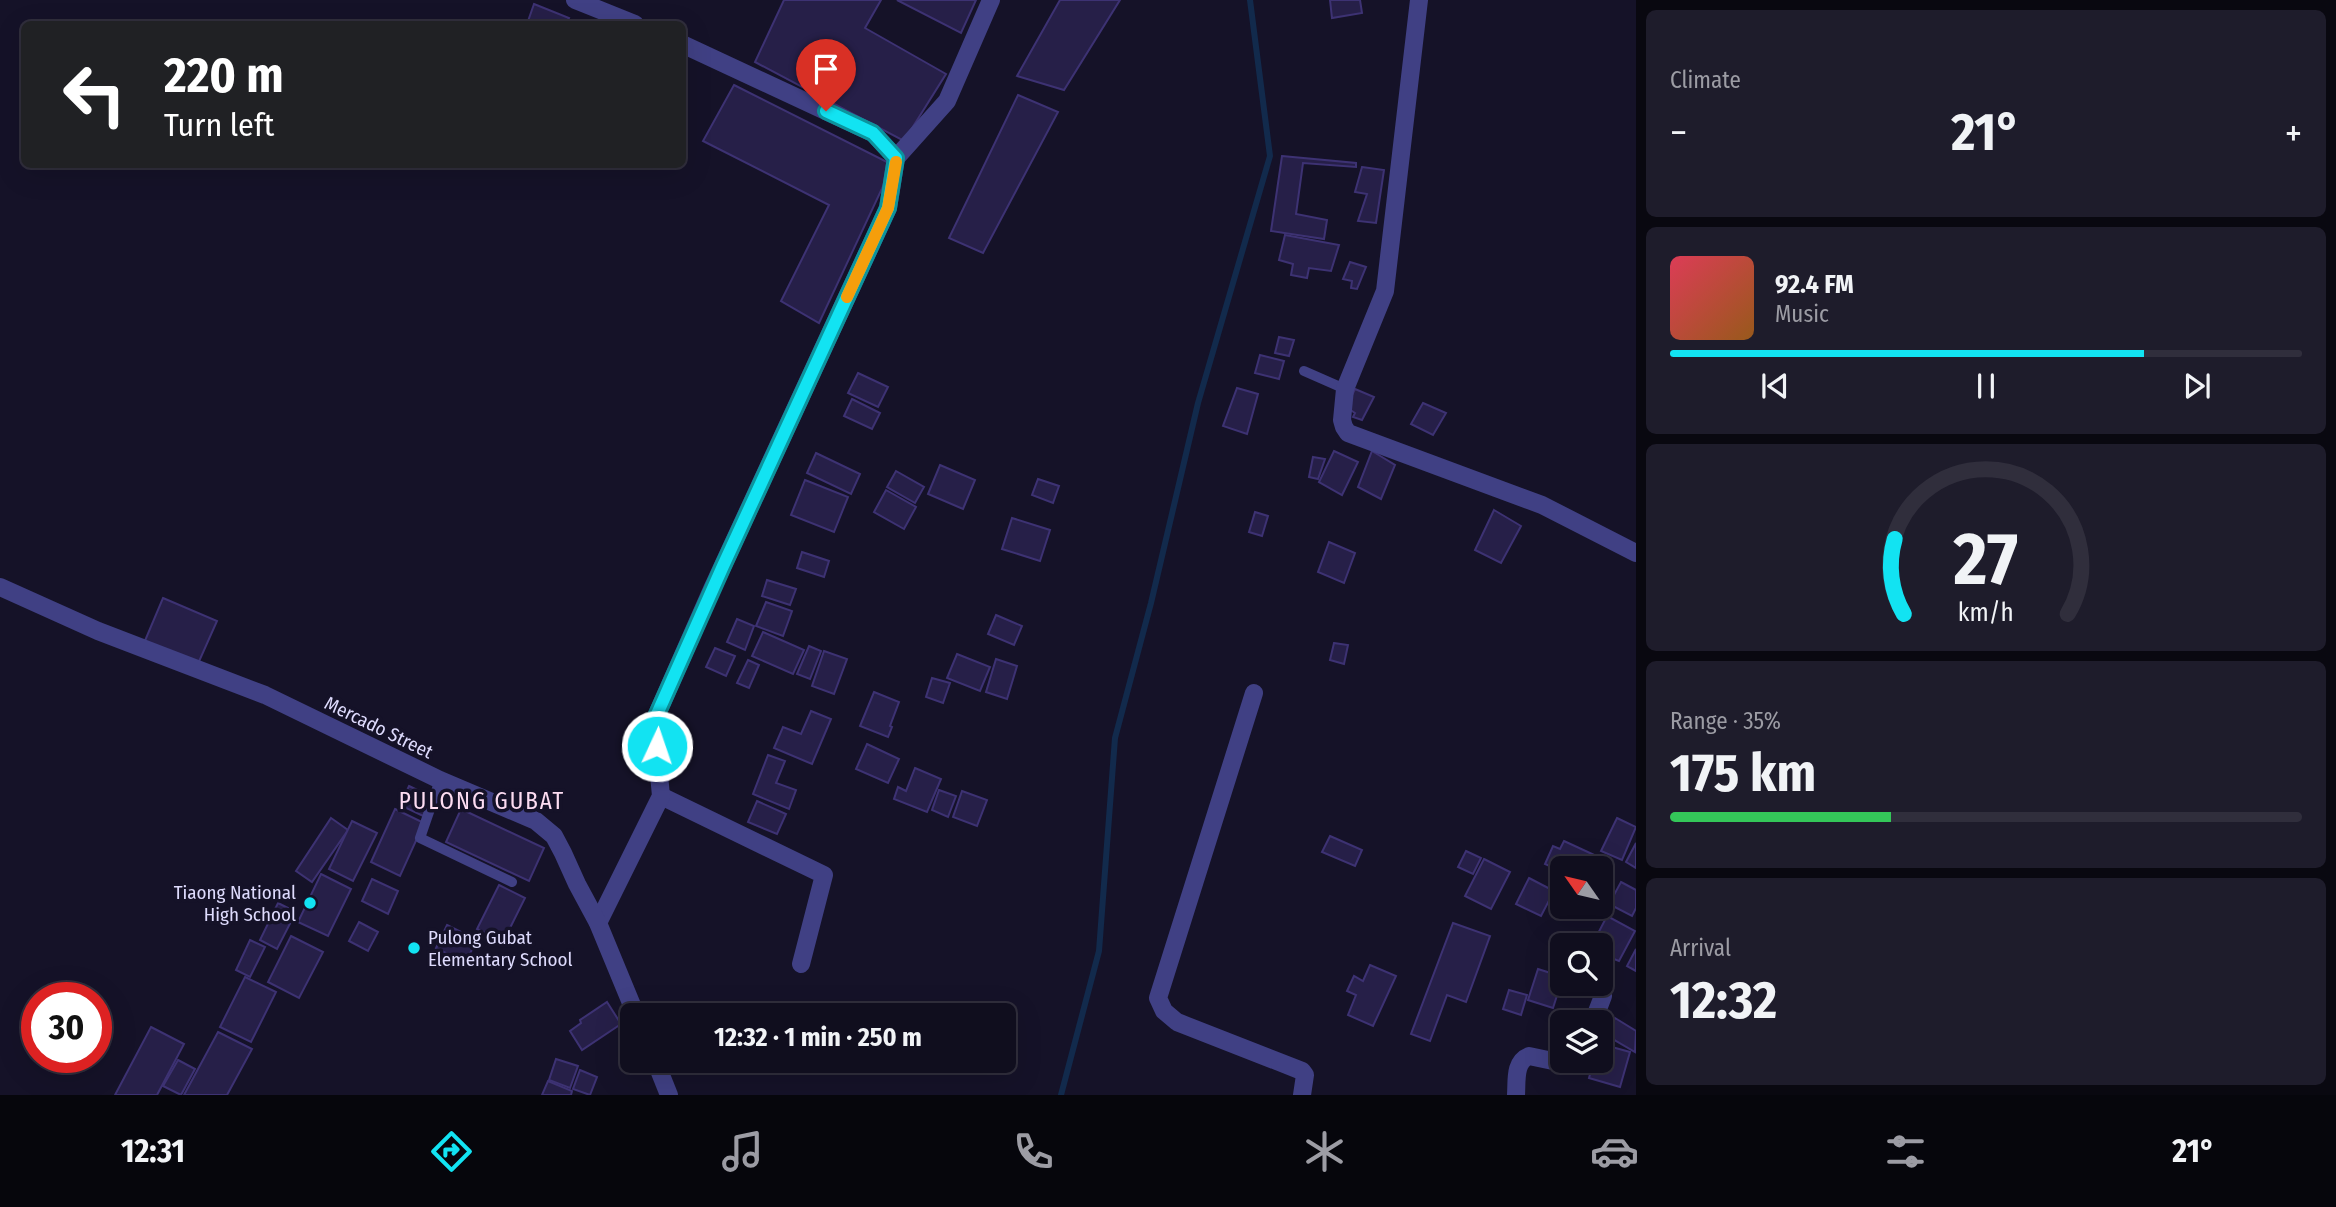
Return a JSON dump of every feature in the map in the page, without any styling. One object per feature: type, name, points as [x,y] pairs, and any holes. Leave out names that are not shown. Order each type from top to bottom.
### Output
[{"type":"street","points":[[575,0],[628,21]]},
{"type":"street","points":[[598,923],[661,796],[654,721],[888,208],[896,158],[947,101],[990,0]]},
{"type":"street","points":[[1419,0],[1385,291],[1345,389],[1342,420],[1344,427],[1348,433],[1542,505],[1636,553]]},
{"type":"street","points":[[686,46],[873,133],[896,158]]},
{"type":"street","name":"Mercado Street","points":[[0,587],[98,631],[265,695],[440,780],[536,821],[554,836],[598,923],[631,1003]]},
{"type":"street","points":[[1254,693],[1158,998],[1164,1011],[1177,1022],[1302,1071],[1305,1075],[1302,1095]]},
{"type":"street","points":[[661,796],[824,875],[801,964]]},
{"type":"street","points":[[1598,1010],[1603,996]]},
{"type":"street","points":[[1516,1095],[1519,1064],[1522,1059],[1529,1056],[1550,1060]]},
{"type":"street","points":[[660,1073],[669,1095]]},
{"type":"lane","points":[[1304,371],[1345,389]]},
{"type":"lane","points":[[440,780],[420,838],[512,882]]},
{"type":"building","points":[[784,0],[881,0],[865,28],[946,74],[904,141],[755,62]]},
{"type":"building","points":[[897,0],[976,0],[961,33]]},
{"type":"building","points":[[1060,0],[1120,0],[1064,90],[1017,76]]},
{"type":"building","points":[[1330,0],[1360,0],[1362,13],[1332,18]]},
{"type":"building","points":[[534,4],[569,18],[568,21],[528,21]]},
{"type":"building","points":[[734,85],[893,165],[819,323],[781,301],[829,205],[703,141]]},
{"type":"building","points":[[1018,95],[1058,112],[983,253],[949,238]]},
{"type":"building","points":[[1282,156],[1356,163],[1356,167],[1303,163],[1296,214],[1327,220],[1324,239],[1271,231]]},
{"type":"building","points":[[1362,167],[1384,170],[1376,223],[1358,221],[1367,194],[1355,192]]},
{"type":"building","points":[[1285,235],[1339,245],[1331,271],[1309,268],[1307,278],[1291,275],[1293,264],[1279,260]]},
{"type":"building","points":[[1350,262],[1366,267],[1357,289],[1351,288],[1352,281],[1343,279]]},
{"type":"building","points":[[1279,337],[1294,340],[1289,356],[1275,353]]},
{"type":"building","points":[[1260,355],[1284,361],[1279,379],[1255,373]]},
{"type":"building","points":[[858,373],[888,387],[878,407],[848,393]]},
{"type":"building","points":[[1237,388],[1258,394],[1247,434],[1223,426]]},
{"type":"building","points":[[1355,389],[1374,397],[1362,420],[1353,417],[1355,413],[1346,407]]},
{"type":"building","points":[[852,399],[880,413],[872,429],[844,416]]},
{"type":"building","points":[[1423,403],[1446,413],[1433,435],[1411,424]]},
{"type":"building","points":[[1334,451],[1358,462],[1342,495],[1319,482]]},
{"type":"building","points":[[1372,451],[1395,465],[1381,499],[1358,487]]},
{"type":"building","points":[[816,453],[860,474],[851,494],[807,473]]},
{"type":"building","points":[[1313,457],[1325,459],[1318,479],[1309,477]]},
{"type":"building","points":[[940,465],[975,480],[963,509],[928,494]]},
{"type":"building","points":[[896,471],[924,487],[915,503],[887,487]]},
{"type":"building","points":[[1038,479],[1059,486],[1053,503],[1032,495]]},
{"type":"building","points":[[805,480],[848,497],[834,532],[791,515]]},
{"type":"building","points":[[886,490],[916,507],[904,529],[874,512]]},
{"type":"building","points":[[1494,510],[1521,526],[1501,563],[1475,550]]},
{"type":"building","points":[[1255,512],[1268,516],[1262,536],[1249,532]]},
{"type":"building","points":[[1012,518],[1050,530],[1040,561],[1002,549]]},
{"type":"building","points":[[1329,542],[1355,553],[1344,583],[1318,572]]},
{"type":"building","points":[[802,552],[829,561],[824,577],[797,568]]},
{"type":"building","points":[[767,580],[796,589],[790,605],[762,596]]},
{"type":"building","points":[[163,598],[217,621],[197,666],[144,643]]},
{"type":"building","points":[[766,602],[792,611],[783,636],[756,626]]},
{"type":"building","points":[[996,615],[1022,626],[1014,645],[988,634]]},
{"type":"building","points":[[737,619],[754,626],[745,650],[727,642]]},
{"type":"building","points":[[763,632],[804,650],[793,674],[752,656]]},
{"type":"building","points":[[1334,643],[1348,645],[1344,664],[1330,660]]},
{"type":"building","points":[[809,646],[821,651],[810,679],[797,674]]},
{"type":"building","points":[[715,648],[735,656],[726,676],[706,667]]},
{"type":"building","points":[[824,651],[847,659],[834,694],[812,686]]},
{"type":"building","points":[[957,654],[990,667],[980,691],[947,678]]},
{"type":"building","points":[[996,659],[1017,666],[1007,699],[986,692]]},
{"type":"building","points":[[748,660],[759,665],[749,688],[737,683]]},
{"type":"building","points":[[932,678],[950,683],[943,703],[926,697]]},
{"type":"building","points":[[874,692],[899,702],[888,737],[860,726]]},
{"type":"building","points":[[811,711],[831,719],[812,764],[774,748],[783,727],[801,734]]},
{"type":"building","points":[[867,744],[899,759],[888,783],[856,769]]},
{"type":"building","points":[[768,755],[785,761],[776,783],[796,790],[789,809],[753,794]]},
{"type":"building","points":[[915,768],[941,779],[927,812],[894,799],[898,787],[906,791]]},
{"type":"building","points":[[409,786],[432,797],[423,816],[400,805]]},
{"type":"building","points":[[939,790],[956,796],[948,817],[932,810]]},
{"type":"building","points":[[962,791],[987,800],[977,826],[953,817]]},
{"type":"building","points":[[757,801],[786,814],[777,834],[748,822]]},
{"type":"building","points":[[395,809],[424,823],[400,876],[371,862]]},
{"type":"building","points":[[461,809],[544,848],[529,881],[446,842]]},
{"type":"building","points":[[331,818],[348,830],[312,882],[296,871]]},
{"type":"building","points":[[1617,818],[1636,827],[1622,860],[1601,851]]},
{"type":"building","points":[[352,821],[377,833],[353,881],[329,869]]},
{"type":"building","points":[[1330,836],[1362,850],[1355,866],[1322,852]]},
{"type":"building","points":[[1564,841],[1596,856],[1550,856],[1550,866],[1545,864],[1553,846],[1560,849]]},
{"type":"building","points":[[1636,843],[1636,868],[1626,862]]},
{"type":"building","points":[[1466,851],[1481,858],[1473,874],[1458,867]]},
{"type":"building","points":[[1484,859],[1510,872],[1491,909],[1465,896]]},
{"type":"building","points":[[321,874],[351,889],[328,936],[298,922]]},
{"type":"building","points":[[1529,878],[1550,889],[1550,899],[1541,916],[1516,904]]},
{"type":"building","points":[[372,879],[398,891],[388,914],[362,901]]},
{"type":"building","points":[[1621,882],[1636,890],[1636,908],[1632,916],[1614,907],[1614,895]]},
{"type":"building","points":[[499,885],[525,898],[503,942],[477,929]]},
{"type":"building","points":[[278,903],[296,912],[277,949],[260,940]]},
{"type":"building","points":[[1605,919],[1613,919],[1635,931],[1619,961],[1613,961],[1613,933],[1598,933]]},
{"type":"building","points":[[359,922],[378,932],[368,951],[349,941]]},
{"type":"building","points":[[1453,923],[1490,936],[1466,1002],[1447,995],[1430,1041],[1411,1034]]},
{"type":"building","points":[[447,925],[477,940],[465,963],[436,948]]},
{"type":"building","points":[[291,936],[323,952],[299,998],[268,982]]},
{"type":"building","points":[[250,940],[265,947],[250,977],[236,970]]},
{"type":"building","points":[[1636,949],[1636,971],[1627,966]]},
{"type":"building","points":[[1370,965],[1396,976],[1373,1026],[1348,1015],[1356,995],[1347,991],[1354,976],[1363,981]]},
{"type":"building","points":[[1538,969],[1550,973],[1550,996],[1557,996],[1553,1008],[1528,1000]]},
{"type":"building","points":[[245,977],[276,992],[251,1042],[220,1027]]},
{"type":"building","points":[[1509,990],[1527,995],[1521,1015],[1503,1009]]},
{"type":"building","points":[[607,1002],[620,1025],[582,1050],[570,1031],[581,1023],[580,1020]]},
{"type":"building","points":[[1615,1018],[1636,1031],[1635,1052],[1613,1039]]},
{"type":"building","points":[[151,1027],[184,1044],[157,1095],[115,1095]]},
{"type":"building","points":[[218,1032],[252,1049],[227,1095],[184,1095]]},
{"type":"building","points":[[1613,1047],[1630,1052],[1620,1087],[1589,1078],[1590,1073],[1613,1073]]},
{"type":"building","points":[[556,1059],[578,1066],[570,1088],[549,1080]]},
{"type":"building","points":[[178,1060],[195,1069],[181,1095],[163,1086]]},
{"type":"building","points":[[580,1070],[597,1077],[590,1095],[573,1089]]},
{"type":"building","points":[[548,1081],[572,1091],[571,1095],[542,1095]]},
{"type":"waterway","points":[[1061,1095],[1099,951],[1115,738],[1151,603],[1198,403],[1270,156],[1250,0]]},
{"type":"slow traffic","points":[[847,297],[888,208],[896,162]]},
{"type":"place","name":"Tiaong National High School","points":[[310,903]]},
{"type":"place","name":"Pulong Gubat Elementary School","points":[[414,948]]},
{"type":"district","name":"PULONG GUBAT","points":[[482,801]]},
{"type":"route","points":[[657,746],[654,721],[888,208],[896,158],[873,133],[826,111]]}]
